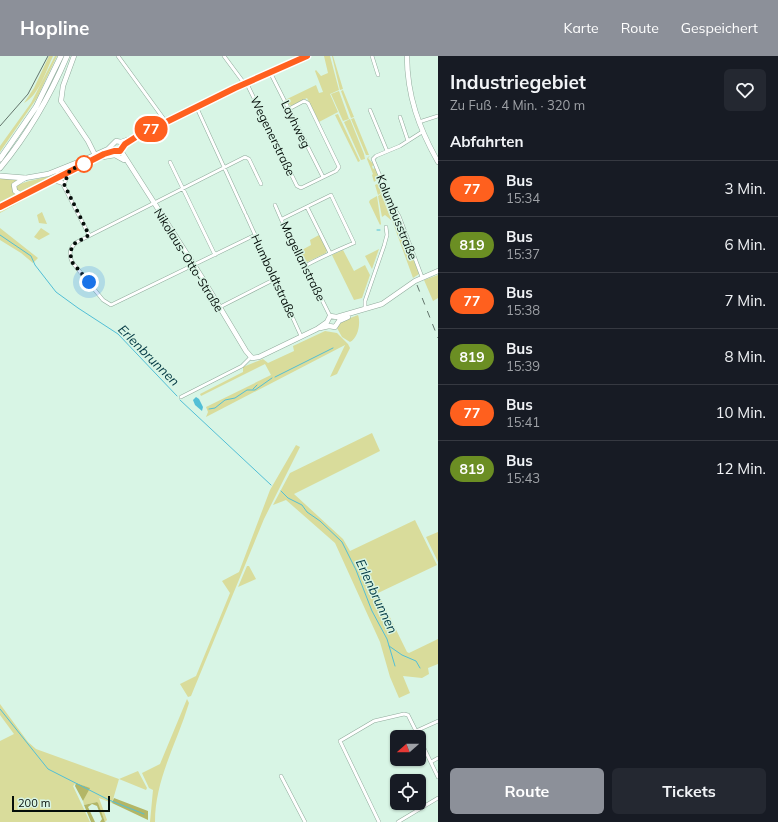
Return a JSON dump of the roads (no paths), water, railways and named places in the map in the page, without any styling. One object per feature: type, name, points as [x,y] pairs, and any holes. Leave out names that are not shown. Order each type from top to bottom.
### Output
[{"type":"highway","points":[[0,159],[36,107],[61,56]]},
{"type":"highway","points":[[0,168],[36,118],[67,56]]},
{"type":"highway","points":[[0,176],[25,178]]},
{"type":"highway","points":[[0,207],[23,196]]},
{"type":"main road","points":[[74,56],[62,92],[62,104],[88,141],[94,158]]},
{"type":"main road","points":[[128,162],[115,155],[94,158],[58,173],[51,180],[23,196],[15,191],[14,186],[25,178],[58,173],[70,170],[94,158],[113,148],[122,146],[136,137],[245,82],[308,56]]},
{"type":"main road","points":[[407,56],[409,87],[418,122],[438,162]]},
{"type":"main road","points":[[113,148],[116,141],[122,146]]},
{"type":"main road","name":"Nikolaus-Otto-Straße","points":[[122,146],[128,162],[251,357]]},
{"type":"main road","points":[[328,324],[330,316],[338,319],[387,302],[422,277],[438,270]]},
{"type":"main road","points":[[251,357],[259,357],[328,324],[335,326],[338,319]]},
{"type":"street","points":[[118,56],[166,122]]},
{"type":"street","points":[[224,56],[245,82]]},
{"type":"street","points":[[372,56],[378,75]]},
{"type":"street","name":"Layhweg","points":[[270,71],[323,177]]},
{"type":"street","name":"Wegenerstraße","points":[[245,82],[297,186],[301,188],[323,177]]},
{"type":"street","points":[[289,109],[304,102],[308,103],[339,166],[338,170],[323,177]]},
{"type":"street","name":"Humboldtstraße","points":[[196,106],[301,336]]},
{"type":"street","points":[[370,110],[387,151],[408,141],[422,132]]},
{"type":"street","points":[[418,122],[438,116]]},
{"type":"street","points":[[400,117],[408,141]]},
{"type":"street","name":"Kolumbusstraße","points":[[387,151],[374,158],[392,204],[399,216],[422,277]]},
{"type":"street","points":[[255,235],[113,305],[106,302],[71,259],[72,247],[89,235],[246,157],[261,184]]},
{"type":"street","points":[[170,162],[215,255]]},
{"type":"street","points":[[64,184],[70,170]]},
{"type":"street","points":[[58,173],[89,235]]},
{"type":"street","points":[[51,180],[64,184]]},
{"type":"street","points":[[282,219],[331,195],[354,242],[305,266]]},
{"type":"street","name":"Magellanstraße","points":[[276,205],[299,258],[305,266],[330,316]]},
{"type":"street","points":[[307,207],[330,253]]},
{"type":"street","points":[[365,310],[365,301],[386,239],[386,227]]},
{"type":"street","points":[[220,307],[275,279]]},
{"type":"street","points":[[181,397],[242,366],[251,357]]},
{"type":"street","points":[[379,822],[340,741],[374,721],[400,714],[408,715],[416,730]]},
{"type":"street","points":[[418,730],[438,721]]},
{"type":"street","points":[[426,753],[438,777]]},
{"type":"street","points":[[430,762],[438,758]]},
{"type":"street","points":[[282,776],[305,822]]},
{"type":"street","points":[[398,822],[438,798]]},
{"type":"water","points":[[196,397],[199,399],[203,407],[202,411],[195,405],[193,400]]},
{"type":"waterway","name":"Erlenbrunnen","points":[[0,235],[31,256],[35,265],[56,292],[118,334],[177,396]]},
{"type":"waterway","points":[[275,377],[333,348]]},
{"type":"waterway","points":[[209,409],[215,408],[225,400],[235,398],[247,390],[255,390],[272,378]]},
{"type":"waterway","points":[[253,389],[257,385]]},
{"type":"waterway","name":"Erlenbrunnen","points":[[180,400],[271,485]]},
{"type":"waterway","name":"Erlenbrunnen","points":[[281,491],[288,498],[302,505],[307,512],[320,521],[342,542],[356,570],[372,611],[387,639],[395,666]]},
{"type":"waterway","points":[[389,646],[402,655],[416,661],[420,668]]},
{"type":"waterway","points":[[0,709],[48,769],[109,800],[144,814]]},
{"type":"tram line","points":[[0,126],[28,94],[48,56]]},
{"type":"railway","points":[[417,285],[438,338]]}]
